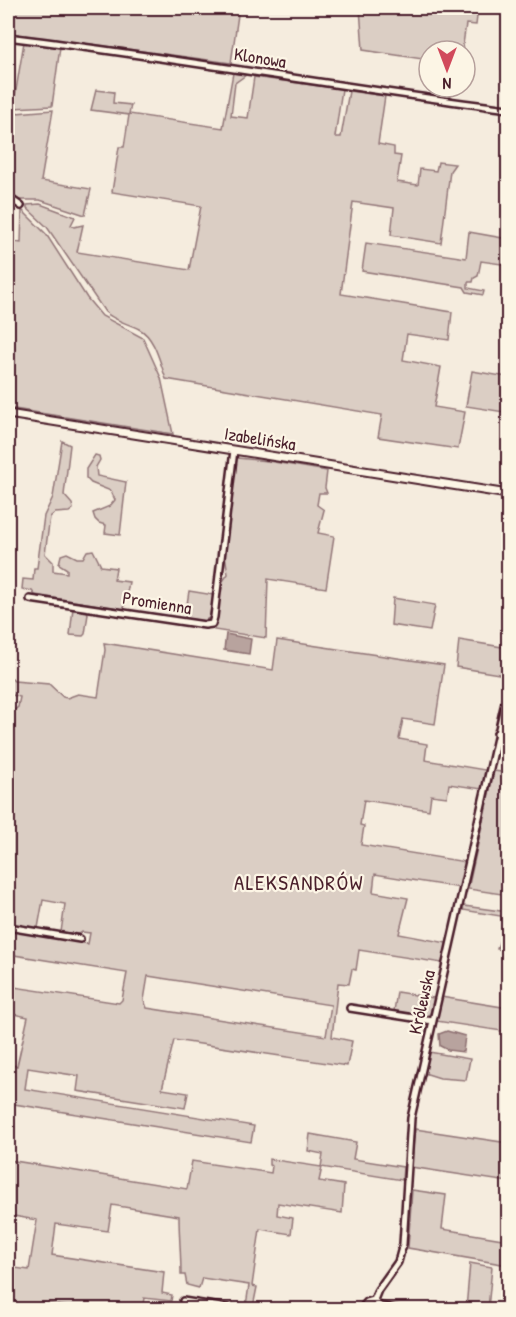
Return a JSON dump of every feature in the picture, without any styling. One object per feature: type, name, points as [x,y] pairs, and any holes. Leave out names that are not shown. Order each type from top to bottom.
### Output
[{"type":"street","name":"Klonowa","points":[[8,37],[134,53],[392,94],[508,109]]},
{"type":"street","points":[[8,197],[21,206]]},
{"type":"street","name":"Izabelińska","points":[[8,414],[508,494]]},
{"type":"street","name":"Promienna","points":[[30,599],[205,625],[212,624],[234,450]]},
{"type":"street","name":"Królewska","points":[[360,1310],[367,1302],[374,1300],[378,1290],[398,1262],[404,1245],[411,1118],[508,689]]},
{"type":"street","points":[[497,733],[508,734]]},
{"type":"street","points":[[8,927],[80,939]]},
{"type":"street","points":[[350,1008],[433,1021]]},
{"type":"street","points":[[374,1300],[377,1305],[399,1310]]},
{"type":"street","points":[[183,1301],[240,1310]]},
{"type":"shaded area","points":[[8,8],[239,8],[231,63],[8,33]]},
{"type":"shaded area","points":[[360,8],[478,8],[476,25],[466,24],[464,39],[417,39],[417,58],[363,50]]},
{"type":"shaded area","points":[[24,42],[60,47],[52,106],[13,108]]},
{"type":"shaded area","points":[[233,73],[246,75],[235,83],[231,116],[248,118],[254,77],[342,89],[335,137],[341,137],[349,91],[385,96],[378,144],[394,147],[394,155],[401,156],[397,182],[418,185],[420,169],[436,171],[438,162],[455,164],[450,171],[441,243],[391,235],[394,208],[353,202],[341,294],[452,312],[449,340],[407,334],[403,360],[441,367],[434,407],[465,412],[458,449],[378,437],[382,415],[166,379],[156,351],[145,333],[105,312],[47,227],[27,208],[27,205],[40,204],[75,217],[71,225],[74,227],[83,225],[77,252],[189,270],[201,206],[112,192],[119,147],[124,147],[129,115],[91,110],[96,90],[114,92],[113,103],[131,105],[129,114],[223,128]]},
{"type":"shaded area","points":[[53,110],[41,181],[91,189],[85,215],[40,200],[16,200],[8,194],[8,163],[16,113]]},
{"type":"shaded area","points":[[22,210],[46,234],[87,298],[102,316],[143,338],[161,378],[173,434],[8,408],[8,241],[21,243]]},
{"type":"shaded area","points":[[469,232],[508,239],[508,265],[481,261],[478,276],[473,282],[468,282],[468,288],[484,291],[483,295],[467,292],[464,287],[362,271],[366,243],[466,258]]},
{"type":"shaded area","points":[[472,371],[508,377],[504,412],[466,406]]},
{"type":"shaded area","points":[[62,441],[70,445],[64,495],[72,504],[73,509],[69,512],[55,513],[50,517],[45,554],[53,562],[53,571],[67,573],[67,569],[59,564],[61,555],[67,553],[83,558],[87,551],[93,550],[101,566],[116,568],[114,580],[129,582],[124,609],[35,595],[32,591],[22,589],[23,579],[33,580],[34,568],[37,568],[44,516],[53,497]]},
{"type":"shaded area","points":[[95,455],[99,456],[100,460],[96,467],[97,476],[126,482],[120,535],[105,533],[106,525],[99,523],[93,513],[110,506],[115,500],[111,491],[91,483],[86,478],[86,469]]},
{"type":"shaded area","points":[[237,458],[327,471],[325,488],[327,493],[319,493],[317,505],[324,510],[318,533],[334,536],[326,588],[268,579],[266,638],[214,630],[223,581],[228,574],[225,555]]},
{"type":"shaded area","points":[[189,591],[214,595],[209,618],[204,621],[185,618]]},
{"type":"shaded area","points":[[393,598],[435,605],[430,631],[391,625]]},
{"type":"shaded area","points":[[73,608],[87,610],[83,636],[70,635]]},
{"type":"shaded area","points":[[226,634],[251,639],[249,654],[224,650]]},
{"type":"shaded area","points":[[277,640],[444,665],[435,724],[403,719],[399,739],[427,744],[425,760],[485,770],[482,789],[449,784],[447,797],[431,795],[429,810],[364,800],[360,825],[364,826],[361,845],[466,862],[460,888],[375,874],[373,892],[408,898],[399,934],[447,943],[442,963],[359,950],[356,970],[352,969],[349,984],[338,983],[332,1037],[352,1041],[347,1066],[174,1040],[162,1089],[188,1093],[185,1108],[77,1091],[79,1076],[28,1068],[25,1089],[254,1126],[251,1142],[8,1103],[8,1064],[17,1066],[28,1017],[8,1013],[8,986],[119,1003],[122,1000],[127,973],[8,954],[8,930],[88,944],[90,933],[61,932],[65,904],[43,900],[38,928],[8,923],[8,862],[11,857],[8,856],[8,716],[11,717],[12,712],[18,707],[20,697],[8,694],[8,675],[14,681],[49,684],[67,698],[78,694],[98,697],[104,643],[273,670]],"holes":[[[148,976],[331,1005],[326,1036],[147,1008],[144,1000]]]},
{"type":"shaded area","points":[[459,640],[508,648],[508,667],[505,675],[456,667]]},
{"type":"shaded area","points":[[494,771],[508,773],[508,895],[468,889]]},
{"type":"shaded area","points":[[464,906],[508,912],[508,951],[497,949],[507,917],[463,910]]},
{"type":"shaded area","points":[[397,992],[434,998],[430,1014],[426,1016],[394,1011]]},
{"type":"shaded area","points":[[441,997],[508,1008],[508,1032],[436,1021]]},
{"type":"shaded area","points":[[447,1031],[465,1036],[463,1052],[448,1050],[440,1046],[439,1034]]},
{"type":"shaded area","points":[[429,1052],[470,1059],[466,1080],[440,1078],[424,1073]]},
{"type":"shaded area","points":[[415,1129],[508,1143],[508,1182],[411,1167]]},
{"type":"shaded area","points":[[310,1134],[356,1142],[353,1159],[403,1167],[402,1180],[322,1167],[319,1181],[344,1185],[342,1213],[278,1203],[277,1215],[293,1218],[291,1234],[260,1229],[252,1286],[257,1287],[253,1307],[246,1306],[249,1285],[202,1278],[199,1288],[187,1285],[185,1275],[181,1275],[179,1216],[112,1205],[108,1231],[56,1224],[52,1255],[164,1272],[162,1293],[172,1295],[171,1301],[144,1298],[142,1310],[83,1309],[43,1303],[42,1309],[8,1309],[8,1267],[29,1270],[37,1220],[8,1215],[8,1160],[187,1189],[192,1161],[271,1173],[272,1166],[269,1165],[269,1159],[321,1167],[323,1154],[308,1151]]},
{"type":"shaded area","points":[[412,1190],[446,1195],[442,1229],[508,1240],[508,1265],[408,1248]]},
{"type":"shaded area","points":[[470,1263],[492,1267],[488,1309],[466,1309]]},
{"type":"district","name":"ALEKSANDRÓW","points":[[299,883]]}]
